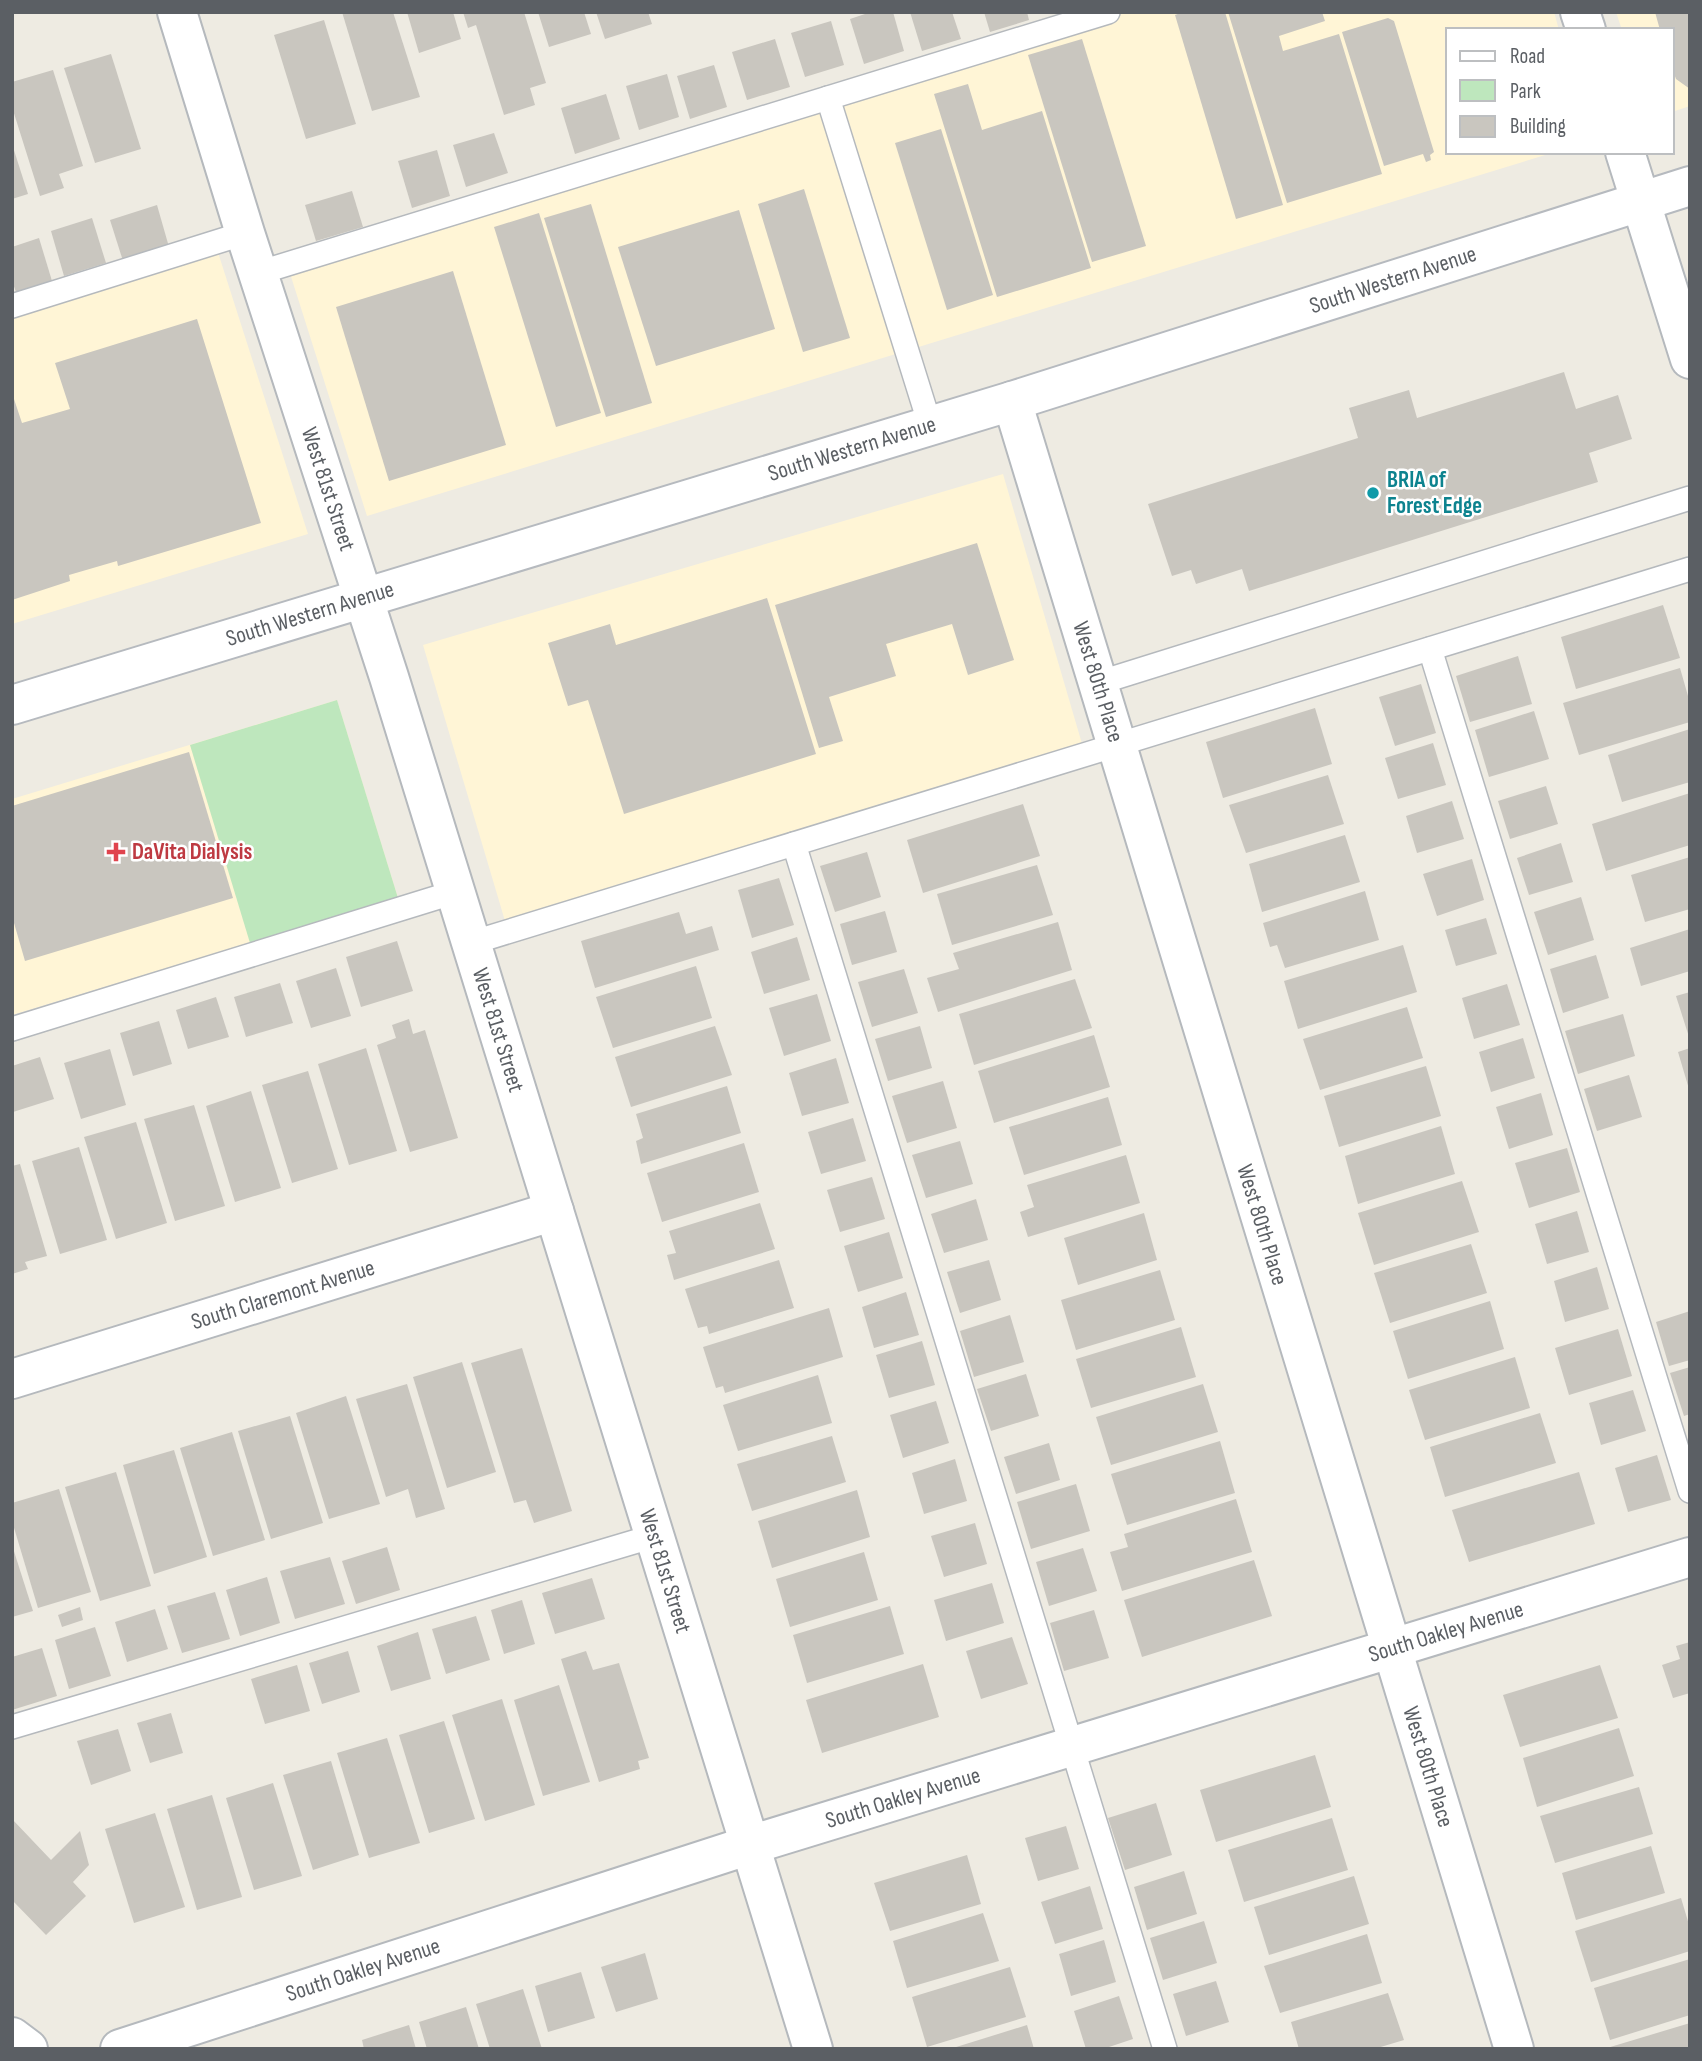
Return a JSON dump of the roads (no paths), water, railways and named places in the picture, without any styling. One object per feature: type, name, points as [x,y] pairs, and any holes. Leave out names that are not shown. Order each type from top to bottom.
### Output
[{"type":"street","name":"West 81st Street","points":[[177,12],[245,233],[364,598],[813,2049]]},
{"type":"street","points":[[1626,154],[1690,359]]},
{"type":"street","name":"South Western Avenue","points":[[12,705],[1012,401],[1690,186]]},
{"type":"street","name":"West 80th Place","points":[[1012,401],[1514,2049]]},
{"type":"street","name":"South Claremont Avenue","points":[[12,1379],[554,1211]]},
{"type":"street","name":"South Oakley Avenue","points":[[120,2049],[750,1845],[1690,1557]]},
{"type":"street","points":[[12,2037],[28,2049]]},
{"type":"lane","points":[[258,273],[1108,12]]},
{"type":"lane","points":[[828,98],[930,425]]},
{"type":"lane","points":[[12,306],[245,233]]},
{"type":"lane","points":[[1098,683],[1690,498]]},
{"type":"lane","points":[[471,943],[1690,569]]},
{"type":"lane","points":[[1430,649],[1690,1491]]},
{"type":"lane","points":[[794,844],[1165,2049]]},
{"type":"lane","points":[[12,1029],[455,892]]},
{"type":"lane","points":[[12,1727],[654,1536]]},
{"type":"place","name":"BRIA of Forest Edge","points":[[1373,493]]},
{"type":"place","name":"DaVita Dialysis","points":[[116,852]]}]
